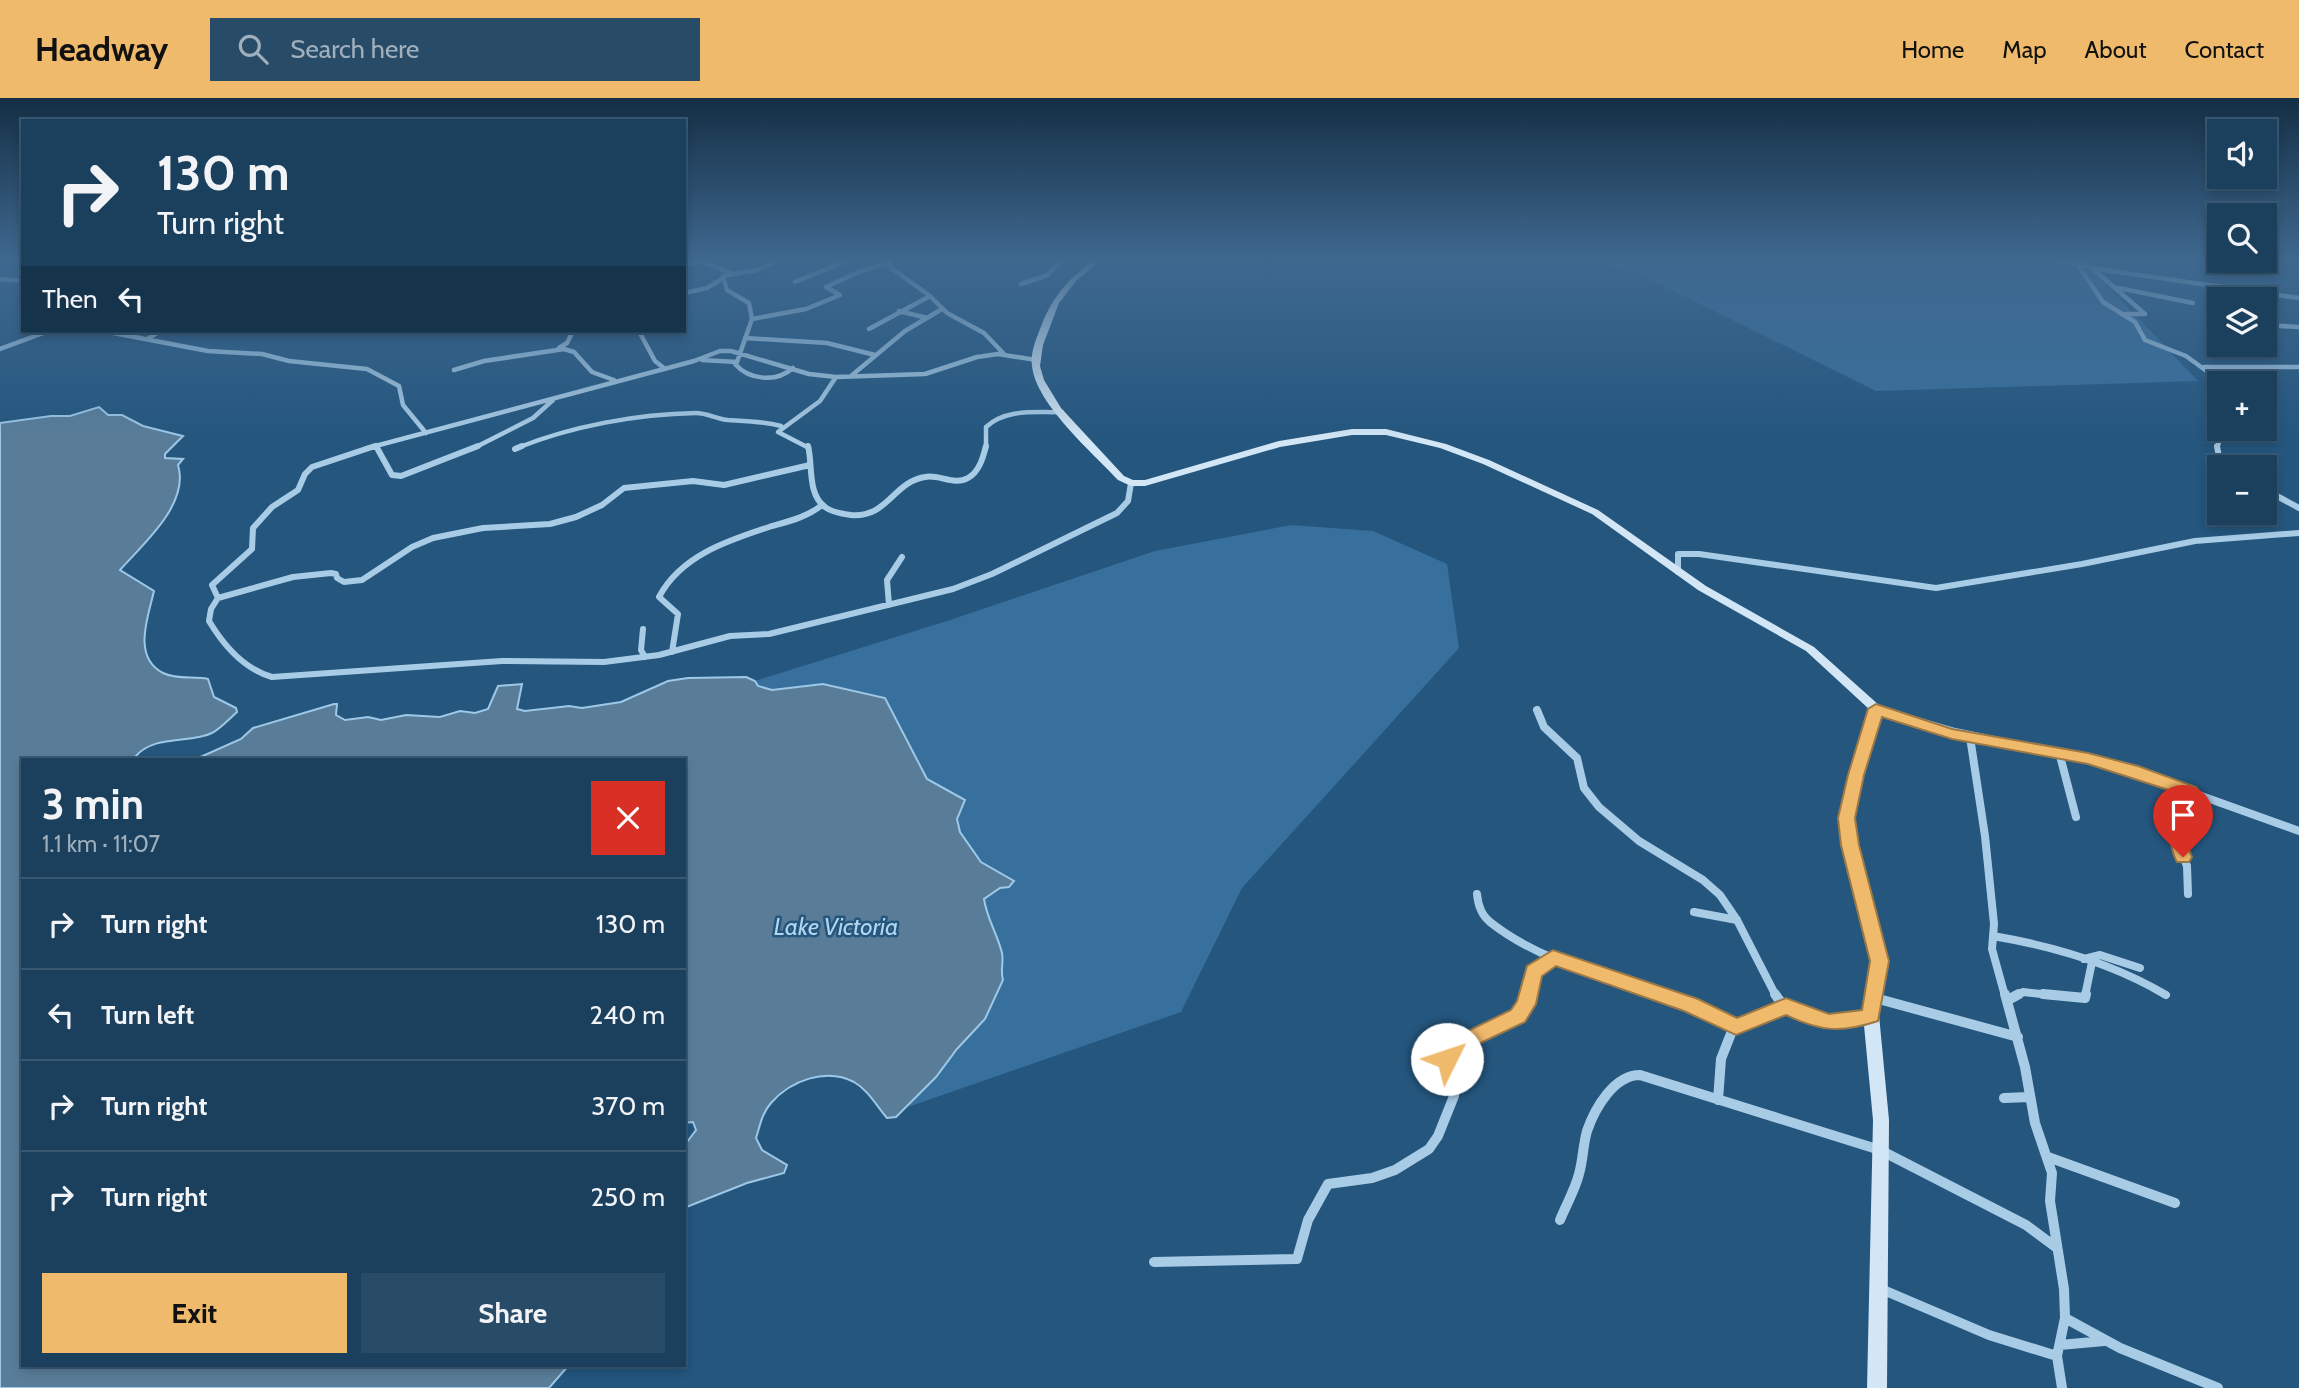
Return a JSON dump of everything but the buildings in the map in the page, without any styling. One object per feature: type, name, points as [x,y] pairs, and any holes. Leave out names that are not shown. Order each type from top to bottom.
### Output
[{"type":"main road","points":[[1049,319],[1039,343],[1036,360],[1041,381],[1062,412],[1122,478],[1131,483],[1145,482],[1279,444],[1352,432],[1386,432],[1443,446],[1486,462],[1595,512],[1678,572],[1810,649],[1876,709],[1846,818],[1850,845],[1880,961],[1871,1015],[1881,1120],[1877,1388]]},
{"type":"street","points":[[735,364],[752,319]]},
{"type":"street","points":[[869,329],[885,319]]},
{"type":"street","points":[[850,376],[905,331],[925,319]]},
{"type":"street","points":[[961,319],[978,328],[1005,355]]},
{"type":"street","points":[[2131,319],[2141,337],[2149,343],[2180,353],[2208,371]]},
{"type":"street","points":[[2277,326],[2299,327]]},
{"type":"street","points":[[0,348],[44,333]]},
{"type":"street","points":[[116,333],[208,351],[255,354],[375,372],[399,386],[401,402],[426,433]]},
{"type":"street","points":[[149,338],[157,333]]},
{"type":"street","points":[[558,348],[567,343],[572,333]]},
{"type":"street","points":[[641,335],[653,359],[664,368]]},
{"type":"street","points":[[745,338],[794,338],[848,346],[875,355]]},
{"type":"street","points":[[454,370],[484,361],[558,348],[572,350],[593,372],[615,380]]},
{"type":"street","points":[[694,361],[720,351],[740,353],[815,375],[836,377],[925,374],[976,357],[1005,355],[1036,360]]},
{"type":"street","points":[[218,598],[212,587],[214,583],[252,549],[254,526],[276,504],[298,490],[307,471],[332,458],[694,361],[709,359],[735,364],[743,373],[751,376],[783,376],[793,368]]},
{"type":"street","points":[[2203,367],[2299,368]]},
{"type":"street","points":[[515,449],[552,434],[648,417],[700,413],[725,419],[758,420],[781,426],[805,413],[832,388],[836,377]]},
{"type":"street","points":[[376,446],[392,475],[408,475],[424,465],[442,462],[515,428],[544,410],[553,399]]},
{"type":"street","points":[[781,426],[779,433],[808,446],[812,490],[822,505],[843,513],[868,514],[882,509],[900,488],[916,480],[929,476],[956,482],[963,480],[978,468],[987,442],[984,432],[993,420],[1016,414],[1062,412]]},
{"type":"street","points":[[811,469],[796,469],[724,485],[693,481],[625,488],[602,505],[563,521],[466,530],[421,542],[362,580],[344,582],[339,581],[334,573],[324,573],[303,579],[290,578],[218,598],[209,613],[211,625],[241,659],[261,674],[272,677],[502,661],[578,663],[645,657],[730,636],[775,633],[973,582],[1110,517],[1128,500],[1131,483]]},
{"type":"street","points":[[2277,496],[2299,508]]},
{"type":"street","points":[[672,652],[678,614],[659,597],[676,573],[709,551],[763,529],[804,517],[822,505]]},
{"type":"street","points":[[1678,572],[1678,554],[1699,554],[1936,588],[2082,564],[2195,541],[2299,533]]},
{"type":"street","points":[[888,605],[887,580],[902,557]]},
{"type":"street","points":[[643,629],[641,650],[645,657]]},
{"type":"street","points":[[1876,709],[1908,722],[1970,737],[2059,752],[2133,770],[2299,831]]},
{"type":"street","points":[[1537,710],[1544,727],[1577,758],[1580,776],[1590,798],[1639,841],[1713,887],[1737,920],[1772,991],[1786,1006],[1829,1022],[1851,1021],[1871,1015]]},
{"type":"street","points":[[1970,737],[1985,836],[1992,949],[2018,1037],[2035,1123],[2052,1173],[2050,1201],[2065,1318],[2058,1350],[2062,1388]]},
{"type":"street","points":[[2059,752],[2076,817]]},
{"type":"street","points":[[2188,894],[2187,866],[2178,842],[2190,791]]},
{"type":"street","points":[[1477,894],[1478,906],[1489,921],[1553,958],[1691,1005],[1736,1027]]},
{"type":"street","points":[[1694,912],[1737,920]]},
{"type":"street","points":[[1993,936],[2045,945],[2146,983],[2166,995]]},
{"type":"street","points":[[2088,961],[2100,955],[2140,968]]},
{"type":"street","points":[[1154,1262],[1297,1259],[1308,1220],[1328,1184],[1372,1178],[1395,1170],[1418,1158],[1435,1142],[1455,1088],[1455,1069],[1447,1059],[1448,1050],[1518,1016],[1526,1004],[1534,972],[1553,958]]},
{"type":"street","points":[[2008,1000],[2023,992],[2072,999],[2085,998],[2088,961]]},
{"type":"street","points":[[1874,997],[2018,1037]]},
{"type":"street","points":[[1718,1100],[1723,1054],[1727,1040],[1736,1027],[1786,1006]]},
{"type":"street","points":[[1560,1220],[1579,1175],[1587,1132],[1606,1095],[1616,1083],[1629,1075],[1640,1074],[1880,1150],[2026,1225],[2057,1248]]},
{"type":"street","points":[[2004,1098],[2031,1097]]},
{"type":"street","points":[[2048,1156],[2175,1203]]},
{"type":"street","points":[[1877,1287],[1953,1322],[2017,1346],[2058,1350],[2106,1341]]},
{"type":"street","points":[[2065,1318],[2106,1341],[2218,1388]]},
{"type":"shaded area","points":[[1731,319],[2139,319],[2198,381],[1876,391]]},
{"type":"shaded area","points":[[1291,525],[1373,531],[1447,564],[1459,648],[1242,888],[1181,1012],[908,1107],[985,1019],[1003,980],[997,934],[986,916],[984,899],[1000,888],[1009,887],[964,839],[958,821],[965,800],[927,780],[885,698],[823,684],[772,690],[758,686],[755,681],[950,620],[1155,551]]},
{"type":"water","points":[[99,407],[108,415],[122,415],[143,426],[183,436],[165,454],[165,458],[183,459],[178,465],[180,480],[171,509],[152,536],[120,570],[154,591],[145,636],[145,647],[153,666],[168,675],[208,679],[214,697],[236,708],[237,712],[212,733],[152,745],[135,757],[140,758],[21,758],[21,1367],[567,1367],[549,1388],[0,1388],[0,423],[70,416]]},
{"type":"water","name":"Lake Victoria","points":[[746,677],[755,681],[758,686],[772,690],[823,684],[885,698],[927,779],[965,800],[957,819],[960,832],[981,862],[1014,881],[1009,887],[1000,888],[984,899],[1003,959],[1003,980],[985,1019],[936,1077],[896,1117],[887,1118],[864,1089],[843,1078],[820,1076],[798,1083],[779,1095],[768,1107],[756,1138],[762,1150],[787,1165],[784,1173],[747,1183],[686,1207],[686,1143],[696,1130],[693,1122],[686,1123],[686,758],[198,758],[241,739],[253,728],[334,704],[337,704],[336,715],[345,720],[368,717],[381,720],[406,715],[440,717],[460,711],[475,713],[488,709],[498,686],[522,684],[517,709],[525,711],[569,706],[582,708],[621,702],[668,681]]},
{"type":"route","points":[[1447,1059],[1448,1050],[1454,1046],[1518,1016],[1526,1004],[1537,967],[1553,958],[1691,1005],[1736,1027],[1770,1015],[1786,1006],[1829,1022],[1851,1021],[1871,1015],[1880,961],[1850,845],[1846,818],[1876,709],[1908,722],[1952,734],[2088,758],[2133,770],[2190,791],[2179,831],[2178,846],[2183,857]]}]
